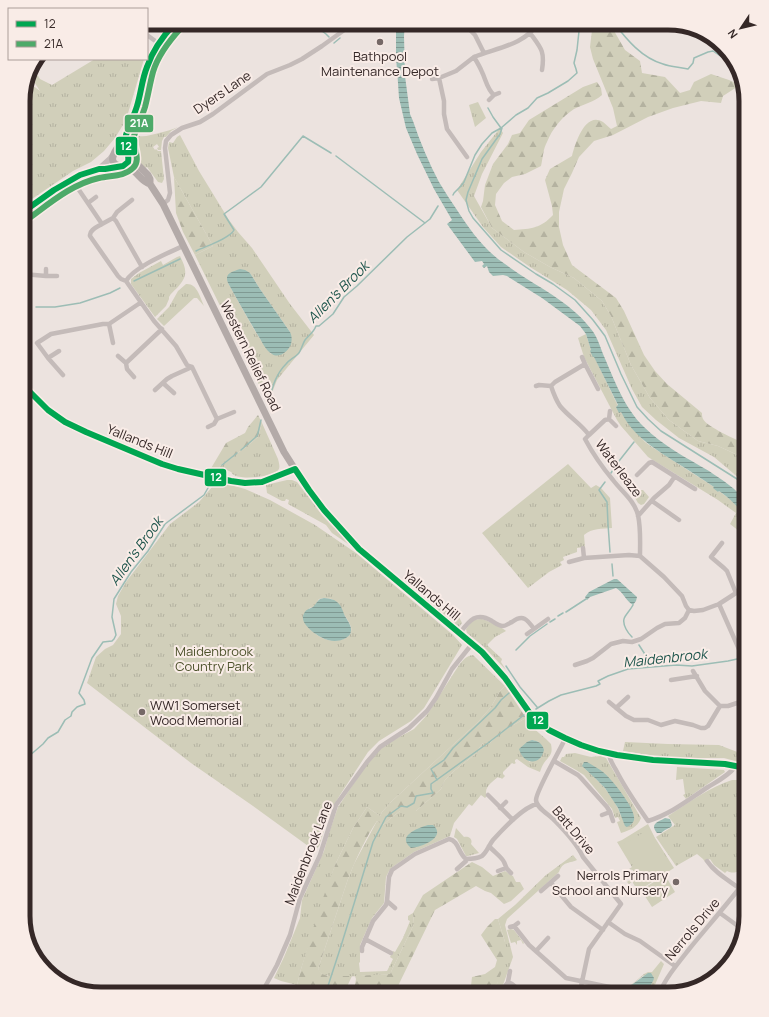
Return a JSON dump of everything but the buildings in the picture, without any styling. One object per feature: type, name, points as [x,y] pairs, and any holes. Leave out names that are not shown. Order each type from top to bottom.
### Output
[{"type":"main road","points":[[126,136],[128,162],[121,166],[114,163],[112,158],[126,136],[137,106],[146,68],[150,58],[158,43],[169,30]]},
{"type":"main road","points":[[114,154],[118,150],[122,150],[127,154]]},
{"type":"main road","name":"Western Relief Road","points":[[127,154],[148,175],[150,184],[163,204],[284,452],[310,493],[342,532]]},
{"type":"main road","name":"Western Relief Road","points":[[121,166],[130,168],[146,183],[150,184]]},
{"type":"main road","name":"Yallands Hill","points":[[342,532],[359,549],[482,652],[498,668],[535,718],[565,739],[609,753],[649,760],[720,764],[737,767]]},
{"type":"street","name":"Dyers Lane","points":[[163,204],[168,200],[171,191],[165,148],[166,141],[171,135],[182,128],[200,122],[267,74],[302,59],[322,46],[340,30]]},
{"type":"street","points":[[471,30],[484,53]]},
{"type":"street","points":[[432,79],[439,78],[456,71],[474,57],[513,44],[532,30]]},
{"type":"street","points":[[530,33],[543,52],[546,64],[542,70]]},
{"type":"street","points":[[148,36],[158,43]]},
{"type":"street","points":[[474,57],[482,72],[486,84],[491,92],[496,94],[489,100]]},
{"type":"street","points":[[439,78],[444,101],[444,114],[447,129],[467,157]]},
{"type":"street","points":[[457,155],[462,151]]},
{"type":"street","points":[[30,207],[54,190],[80,175],[99,168],[114,154]]},
{"type":"street","points":[[99,168],[106,169],[121,166]]},
{"type":"street","points":[[79,190],[102,224]]},
{"type":"street","points":[[88,203],[96,197]]},
{"type":"street","points":[[132,200],[117,212],[113,218],[91,232],[90,236],[121,280],[126,281],[140,303],[176,346],[188,365],[192,367],[217,419]]},
{"type":"street","points":[[113,218],[118,224],[142,267]]},
{"type":"street","points":[[126,281],[132,274],[142,267],[184,246]]},
{"type":"street","points":[[46,269],[46,276]]},
{"type":"street","points":[[30,275],[57,276]]},
{"type":"street","points":[[63,375],[37,343],[51,334],[109,324],[140,303]]},
{"type":"street","points":[[109,324],[114,343]]},
{"type":"street","points":[[126,363],[162,329]]},
{"type":"street","points":[[48,358],[59,351]]},
{"type":"street","points":[[118,356],[126,363],[127,369],[134,377]]},
{"type":"street","points":[[582,357],[598,389]]},
{"type":"street","points":[[536,386],[551,386],[585,364]]},
{"type":"street","points":[[155,390],[172,376],[192,367]]},
{"type":"street","points":[[163,383],[174,393]]},
{"type":"street","name":"Waterleaze","points":[[551,386],[559,405],[585,429],[589,435]]},
{"type":"street","name":"Yallands Hill","points":[[30,392],[56,416],[65,422],[162,464],[178,469],[245,483],[262,482],[295,469]]},
{"type":"street","name":"Waterleaze","points":[[610,411],[610,418],[616,426]]},
{"type":"street","points":[[208,427],[214,424],[217,419],[234,412]]},
{"type":"street","name":"Waterleaze","points":[[610,418],[605,420],[585,439],[602,467],[613,481],[630,498],[636,510],[640,529],[640,556]]},
{"type":"street","name":"Waterleaze","points":[[637,475],[649,463],[652,462],[695,489]]},
{"type":"street","name":"Waterleaze","points":[[638,516],[670,485],[675,476]]},
{"type":"street","name":"Waterleaze","points":[[652,501],[679,520]]},
{"type":"street","points":[[722,543],[711,556],[727,571],[736,593]]},
{"type":"street","points":[[583,548],[584,558]]},
{"type":"street","points":[[569,562],[584,558],[629,555],[640,556],[682,596],[689,610],[694,611],[703,610],[720,604],[739,592]]},
{"type":"street","points":[[720,604],[739,649]]},
{"type":"street","points":[[575,665],[587,661],[611,644],[623,641],[632,642],[641,639],[665,624],[679,623],[689,610]]},
{"type":"street","points":[[460,633],[473,619],[483,616],[503,626],[517,618],[523,618],[534,628]]},
{"type":"street","points":[[527,634],[548,619]]},
{"type":"street","name":"Maidenbrook Lane","points":[[265,987],[277,965],[290,935],[300,898],[320,855],[336,806],[380,746],[409,728],[427,711],[452,669],[472,644]]},
{"type":"street","points":[[693,671],[705,691],[720,706],[728,706],[739,702]]},
{"type":"street","points":[[671,680],[697,676]]},
{"type":"street","points":[[616,708],[628,697]]},
{"type":"street","points":[[608,702],[626,716],[634,720],[648,720],[661,725],[675,721],[701,728],[708,726],[720,706]]},
{"type":"street","name":"Batt Drive","points":[[565,739],[542,783],[536,799],[537,804],[553,819],[572,841],[620,904],[589,949],[581,987]]},
{"type":"street","points":[[609,753],[612,763],[631,797],[648,822],[673,811],[727,776],[737,767]]},
{"type":"street","points":[[554,761],[580,776],[607,807],[613,821]]},
{"type":"street","points":[[488,795],[513,820]]},
{"type":"street","points":[[500,808],[506,802]]},
{"type":"street","points":[[457,869],[466,861],[466,859],[481,856],[486,852],[492,841],[513,820],[528,807],[537,804]]},
{"type":"street","points":[[602,815],[610,812]]},
{"type":"street","points":[[362,951],[362,947],[373,921],[386,906],[389,877],[392,870],[415,854],[449,839],[454,840],[460,852],[466,859]]},
{"type":"street","points":[[489,846],[502,859],[506,868],[511,874]]},
{"type":"street","points":[[707,862],[717,872],[739,888]]},
{"type":"street","points":[[498,871],[506,868]]},
{"type":"street","points":[[541,891],[558,876]]},
{"type":"street","points":[[551,883],[571,907],[603,930]]},
{"type":"street","name":"Nerrols Drive","points":[[663,987],[675,966],[739,888]]},
{"type":"street","points":[[387,901],[395,908]]},
{"type":"street","points":[[720,913],[738,926]]},
{"type":"street","points":[[608,922],[625,934],[640,941],[675,966]]},
{"type":"street","points":[[514,925],[529,945],[566,978],[610,987]]},
{"type":"street","points":[[536,951],[548,938]]},
{"type":"street","points":[[365,939],[391,953]]},
{"type":"street","points":[[504,987],[508,982],[510,971]]},
{"type":"street","points":[[508,982],[516,987]]},
{"type":"green space","points":[[592,30],[614,30],[625,50],[640,61],[642,73],[665,77],[680,93],[690,90],[694,82],[711,74],[737,84],[737,87],[723,96],[721,103],[701,101],[673,108],[648,117],[613,135],[594,141],[579,157],[564,189],[559,212],[559,227],[563,245],[572,265],[616,298],[624,311],[644,355],[655,371],[667,384],[702,413],[703,418],[710,426],[739,441],[739,456],[718,446],[698,441],[669,420],[650,398],[631,365],[611,316],[602,301],[574,278],[550,267],[524,252],[492,228],[481,207],[485,185],[493,164],[508,144],[512,135],[520,133],[529,120],[583,87],[597,82],[601,88],[602,95],[574,109],[558,123],[546,145],[541,166],[525,174],[512,177],[504,183],[496,194],[495,205],[502,221],[514,230],[535,227],[549,219],[553,215],[545,180],[550,169],[572,156],[578,137],[586,125],[591,121],[597,120],[603,122],[611,129],[617,126],[613,108],[593,59],[590,47]]},
{"type":"green space","points":[[93,60],[144,60],[126,120],[115,138],[104,151],[91,162],[73,171],[30,200],[30,96],[32,85],[40,91],[33,80],[36,73],[40,79],[52,85]]},
{"type":"green space","points":[[478,102],[486,118],[475,127],[469,105]]},
{"type":"green space","points":[[133,126],[134,131],[139,136],[159,133],[178,127],[164,137],[161,150],[158,150],[157,148],[159,147],[157,144],[153,147],[155,150],[161,151],[164,179],[162,183],[158,182],[147,167],[144,169],[138,162],[140,160],[139,158],[136,160],[133,156],[129,139]]},
{"type":"green space","points":[[500,128],[503,133],[482,174],[474,196],[492,228],[524,252],[550,267],[574,278],[602,301],[611,316],[631,365],[650,398],[669,420],[698,441],[718,446],[739,456],[739,478],[714,457],[679,438],[642,407],[632,389],[606,330],[591,310],[567,290],[501,247],[483,227],[457,190],[481,152]]},
{"type":"green space","points":[[180,135],[199,171],[229,220],[252,248],[290,304],[314,335],[277,380],[268,403],[195,255],[213,246],[174,177],[168,148],[169,142],[173,143]],"holes":[[[250,273],[290,332],[271,354],[254,329],[228,283]]]},
{"type":"green space","points":[[174,177],[213,246],[195,255],[183,232],[176,213]]},
{"type":"green space","points":[[180,256],[185,269],[185,276],[181,284],[169,297],[166,306],[155,317],[131,284],[131,279],[161,261],[163,265]]},
{"type":"green space","points":[[186,284],[190,284],[195,288],[204,306],[197,298],[194,298],[164,326],[157,319],[169,307],[178,291]]},
{"type":"green space","points":[[586,334],[591,350],[618,406],[616,407],[628,423],[645,442],[714,487],[718,492],[719,491],[735,503],[739,508],[739,531],[730,524],[736,513],[718,500],[648,457],[621,426],[584,357],[578,338]]},
{"type":"green space","points":[[258,415],[262,423],[258,437],[222,464],[215,473],[210,470],[226,443],[245,433]]},
{"type":"green space","points":[[262,423],[278,459],[279,469],[271,474],[258,477],[238,477],[228,471],[215,473],[222,464],[258,437]]},
{"type":"green space","points":[[568,464],[591,488],[596,485],[601,488],[610,498],[612,528],[597,529],[584,535],[585,547],[577,548],[577,552],[563,557],[564,560],[560,562],[562,565],[549,572],[528,588],[482,533]]},
{"type":"green space","name":"Maidenbrook Country Park","points":[[213,480],[245,489],[270,500],[315,525],[356,553],[453,635],[462,645],[424,708],[411,721],[379,741],[368,752],[330,812],[319,846],[315,851],[191,763],[87,683],[96,657],[105,649],[113,645],[121,634],[121,616],[116,604],[118,596],[126,582],[170,524],[199,502],[212,487]],"holes":[[[319,599],[332,599],[345,616],[351,627],[350,634],[347,637],[332,641],[318,636],[310,629],[309,608],[314,607]]]},
{"type":"green space","points":[[287,480],[297,482],[322,515],[348,544],[332,533],[326,525],[288,504],[289,500],[286,499],[285,501],[282,501],[267,493],[266,485]]},
{"type":"green space","points":[[643,490],[649,497],[644,504],[641,505],[634,496]]},
{"type":"green space","points":[[422,596],[432,603],[460,615],[462,623],[459,627]]},
{"type":"green space","points":[[473,620],[486,620],[506,631],[495,637],[487,645],[502,659],[501,662],[506,670],[483,646],[467,633],[466,629]]},
{"type":"green space","points":[[473,655],[505,686],[500,691],[491,707],[478,722],[391,802],[380,816],[367,807],[353,828],[335,865],[297,985],[274,978],[300,918],[302,900],[324,851],[338,807],[369,761],[379,750],[414,729],[427,715],[459,665],[467,657]]},
{"type":"green space","points":[[505,686],[526,718],[501,732],[490,743],[483,743],[478,752],[454,771],[445,780],[441,789],[416,811],[400,811],[383,825],[377,821],[365,842],[348,879],[318,969],[322,974],[328,976],[352,976],[347,987],[309,987],[297,985],[319,909],[335,865],[353,828],[367,807],[380,816],[391,802],[478,722],[491,707],[500,691]]},
{"type":"green space","points":[[526,718],[532,727],[551,744],[552,750],[550,755],[543,764],[540,772],[528,767],[517,759],[515,760],[516,763],[512,763],[503,772],[505,776],[502,779],[498,777],[489,785],[486,790],[487,796],[485,798],[481,795],[472,806],[469,804],[454,823],[450,836],[414,852],[389,871],[386,877],[384,903],[372,918],[360,945],[359,963],[360,972],[387,971],[393,959],[390,957],[393,951],[395,952],[403,938],[410,921],[408,920],[408,916],[413,913],[414,924],[390,974],[334,976],[321,974],[318,969],[348,879],[354,864],[377,821],[383,825],[400,811],[416,811],[441,789],[445,780],[454,771],[478,752],[483,743],[490,743],[501,732]],"holes":[[[532,740],[539,742],[530,762],[521,753]]]},
{"type":"green space","points":[[625,742],[719,745],[739,753],[739,762],[724,758],[679,758],[623,751]]},
{"type":"green space","points":[[575,753],[591,757],[601,756],[606,758],[641,818],[635,826],[630,830],[621,833],[617,822],[620,821],[618,817],[615,818],[612,809],[584,775],[560,761],[566,754]],"holes":[[[582,766],[631,808],[621,816],[617,806],[607,791]]]},
{"type":"green space","points":[[677,767],[724,770],[725,772],[686,799],[683,795],[685,794],[683,779],[676,780]]},
{"type":"green space","points":[[732,780],[739,780],[739,871],[732,873],[727,871],[725,873],[714,865],[710,859],[705,862],[697,854],[676,866],[656,837],[675,825],[668,816],[707,791]]},
{"type":"green space","points":[[648,824],[674,868],[638,891],[633,881],[629,884],[627,882],[631,879],[628,876],[632,876],[633,870],[629,869],[632,867],[617,842]]},
{"type":"green space","points":[[456,828],[464,837],[470,838],[471,844],[479,853],[466,856],[457,839],[454,837]]},
{"type":"green space","points":[[649,829],[672,867],[647,883],[623,845]]},
{"type":"green space","points":[[573,855],[577,860],[564,864],[559,872],[507,919],[505,925],[513,957],[503,985],[500,987],[492,987],[497,984],[505,942],[498,919],[546,875]]},
{"type":"green space","points":[[472,862],[482,867],[493,876],[505,871],[513,876],[516,882],[520,882],[524,889],[511,901],[504,904],[491,893],[476,886],[435,910],[397,987],[355,987],[355,976],[390,974],[414,924],[413,913],[423,895]]},
{"type":"green space","points":[[665,875],[675,892],[652,907],[641,890]]},
{"type":"green space","points":[[495,919],[498,919],[508,956],[497,984],[492,987],[470,987],[471,986],[472,977],[485,974],[495,967],[497,960],[481,935]]},
{"type":"green space","points":[[507,930],[514,930],[524,943],[523,944],[521,940],[517,941],[517,945],[515,942],[511,943]]},
{"type":"green space","points":[[661,961],[664,964],[654,987],[648,987],[644,975],[629,987],[644,974],[652,972]]},
{"type":"green space","points":[[463,985],[464,987],[448,987]]},
{"type":"water","points":[[396,30],[404,30],[405,76],[410,114],[439,182],[478,240],[497,259],[561,301],[582,318],[595,335],[620,393],[637,419],[651,434],[667,446],[709,471],[734,489],[739,494],[739,509],[727,497],[713,488],[714,487],[653,447],[638,435],[626,421],[621,412],[619,413],[616,407],[618,405],[590,351],[591,350],[586,334],[580,326],[542,298],[507,276],[493,276],[489,272],[487,266],[484,268],[482,266],[484,264],[482,261],[475,262],[447,224],[452,220],[434,189],[406,128],[399,98]]},
{"type":"water","points":[[240,269],[250,273],[290,332],[292,338],[291,344],[281,355],[278,356],[270,353],[266,349],[228,283],[228,275]]},
{"type":"water","points":[[614,579],[617,579],[637,597],[633,605],[616,588],[590,597],[587,600],[585,597],[589,592]]},
{"type":"water","points":[[324,598],[335,600],[339,604],[350,624],[351,633],[344,639],[330,641],[325,639],[312,631],[303,620],[305,611],[313,607],[320,599]]},
{"type":"water","points":[[532,740],[540,743],[544,750],[539,759],[532,762],[524,758],[519,749],[527,742]]},
{"type":"water","points":[[584,762],[587,762],[603,772],[622,793],[633,812],[634,820],[630,825],[627,827],[625,826],[618,808],[605,788],[582,766]]},
{"type":"water","points":[[665,818],[670,819],[672,825],[671,827],[661,833],[657,833],[654,825]]},
{"type":"water","points":[[428,825],[433,825],[437,829],[437,834],[435,837],[431,841],[421,846],[411,848],[407,844],[407,836],[414,830]]},
{"type":"water","points":[[648,973],[651,973],[654,978],[649,987],[630,986]]},
{"type":"waterway","points":[[321,30],[329,37]]},
{"type":"waterway","name":"Allen's Brook","points":[[453,195],[464,182],[475,155],[492,133],[528,108],[537,98],[568,81],[577,73],[574,63],[580,30]]},
{"type":"waterway","points":[[619,30],[642,53],[655,61],[669,66],[688,69],[693,63],[694,58],[713,51],[725,59]]},
{"type":"waterway","points":[[334,43],[340,38]]},
{"type":"waterway","points":[[488,108],[501,128]]},
{"type":"waterway","points":[[502,128],[500,134],[482,159],[468,192],[466,200],[473,218],[501,250],[575,300],[593,320],[605,336],[637,407],[648,419],[661,431],[739,481]]},
{"type":"waterway","points":[[196,251],[222,239],[234,230],[224,214],[261,187],[303,136],[331,153]]},
{"type":"waterway","points":[[336,156],[425,223]]},
{"type":"waterway","name":"Allen's Brook","points":[[268,403],[274,382],[282,368],[299,353],[305,340],[313,332],[316,326],[319,326],[333,314],[344,297],[407,237],[430,219],[438,206]]},
{"type":"waterway","points":[[134,281],[180,259]]},
{"type":"waterway","points":[[36,307],[55,307],[80,303],[120,288]]},
{"type":"waterway","name":"Allen's Brook","points":[[241,450],[257,436],[261,420]]},
{"type":"waterway","points":[[611,473],[634,442]]},
{"type":"waterway","name":"Allen's Brook","points":[[222,465],[237,453]]},
{"type":"waterway","name":"Allen's Brook","points":[[215,475],[216,470]]},
{"type":"waterway","name":"Allen's Brook","points":[[30,755],[48,738],[58,732],[65,720],[71,716],[72,712],[77,707],[85,704],[79,693],[92,658],[103,642],[112,641],[116,635],[112,617],[114,599],[165,524],[204,495],[213,479]]},
{"type":"waterway","points":[[605,482],[599,490],[607,502],[610,552]]},
{"type":"waterway","points":[[612,564],[613,576]]},
{"type":"waterway","points":[[566,612],[586,599]]},
{"type":"waterway","points":[[632,637],[624,625],[624,619],[633,605]]},
{"type":"waterway","points":[[558,616],[563,613]]},
{"type":"waterway","points":[[550,622],[555,619]]},
{"type":"waterway","points":[[516,650],[530,636],[547,624]]},
{"type":"waterway","points":[[639,645],[648,659],[648,667]]},
{"type":"waterway","name":"Maidenbrook","points":[[536,709],[561,695],[596,686],[600,684],[598,681],[628,669],[676,665],[692,666],[737,659]]},
{"type":"waterway","points":[[506,666],[520,687],[537,707]]},
{"type":"waterway","points":[[437,780],[431,769],[444,760],[453,748],[509,693]]},
{"type":"waterway","points":[[328,987],[373,842],[386,817],[401,806],[407,807],[414,803],[416,796],[433,793],[431,784],[524,715]]},
{"type":"transit line","name":"12","points":[[30,207],[54,190],[80,175],[99,169],[123,166],[128,162],[126,135],[137,106],[145,72],[155,49],[169,30]]},
{"type":"transit line","name":"21A","points":[[30,218],[70,189],[99,178],[125,173],[136,165],[137,157],[134,136],[145,107],[153,72],[164,48],[179,30]]},
{"type":"transit line","name":"12","points":[[30,392],[48,410],[65,422],[162,464],[178,469],[245,483],[262,482],[295,469],[324,510],[359,549],[482,652],[505,678],[529,712],[549,730],[581,745],[617,755],[653,760],[725,764],[739,767]]},
{"type":"place","name":"Bathpool Maintenance Depot","points":[[380,42]]},
{"type":"place","name":"WW1 Somerset Wood Memorial","points":[[142,712]]},
{"type":"place","name":"Nerrols Primary School and Nursery","points":[[676,882]]}]
